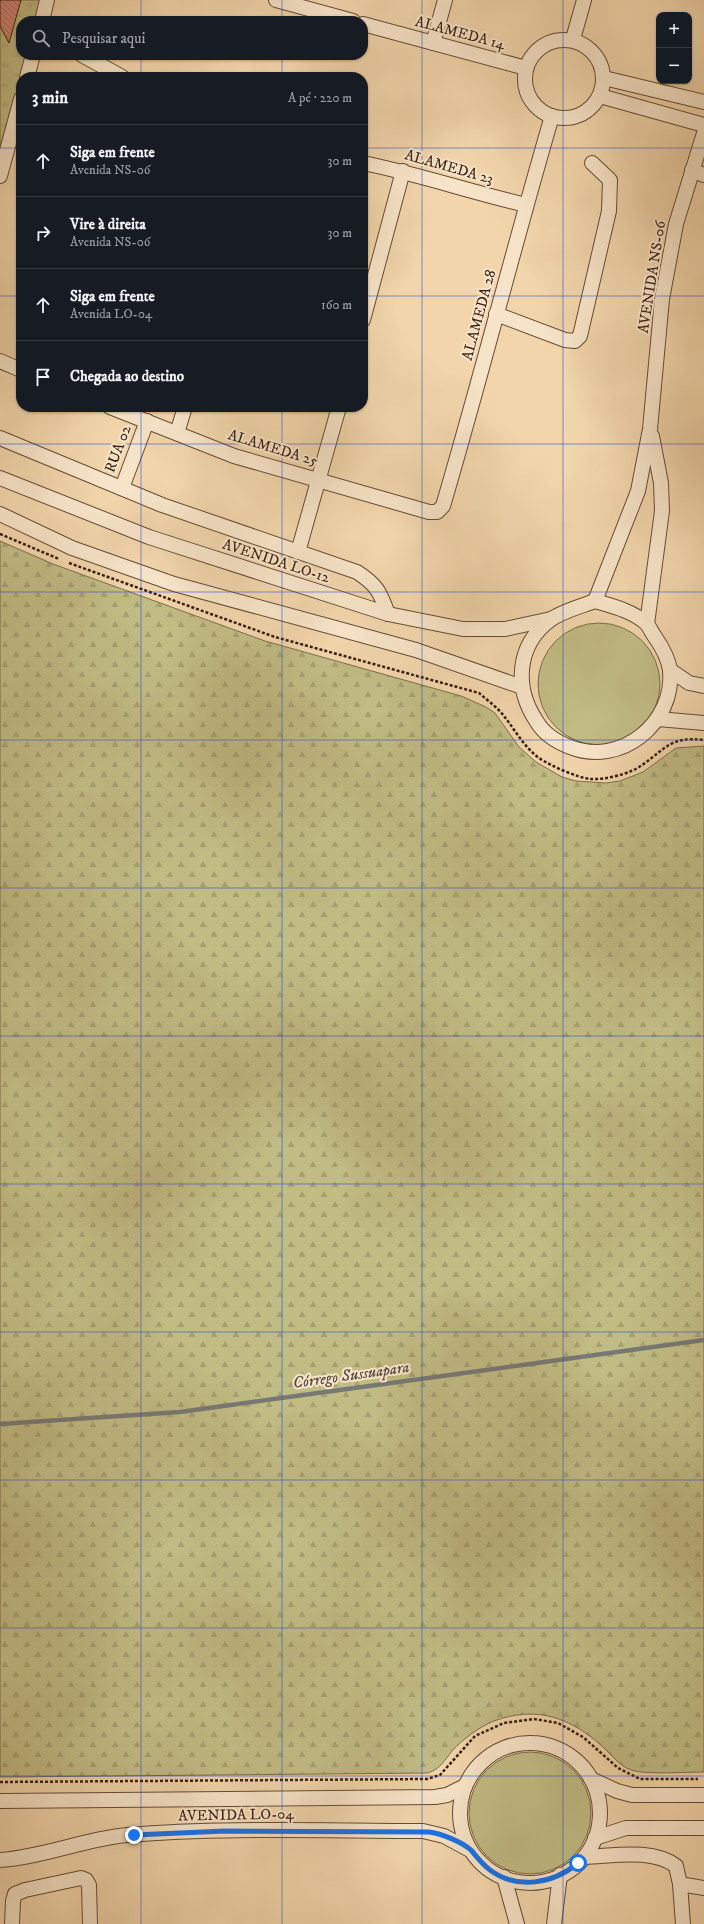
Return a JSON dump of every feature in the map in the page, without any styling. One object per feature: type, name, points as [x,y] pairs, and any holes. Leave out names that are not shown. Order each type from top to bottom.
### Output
[{"type":"street","points":[[43,16],[46,0]]},
{"type":"street","points":[[276,0],[308,4],[340,16]]},
{"type":"street","points":[[433,44],[445,0]]},
{"type":"street","points":[[573,39],[584,0]]},
{"type":"street","name":"ALAMEDA 14","points":[[368,25],[526,68]]},
{"type":"street","points":[[573,39],[587,47],[596,55],[604,78],[600,96],[592,107],[580,114],[568,118],[552,116],[543,112],[533,104],[527,92],[524,80],[526,68],[531,56],[540,47],[552,41],[573,39]]},
{"type":"street","points":[[28,72],[32,60]]},
{"type":"street","points":[[91,60],[113,72]]},
{"type":"street","points":[[604,78],[704,102]]},
{"type":"street","points":[[600,96],[704,125]]},
{"type":"street","name":"ALAMEDA 28","points":[[429,512],[437,512],[443,506],[552,116]]},
{"type":"street","points":[[0,176],[16,118]]},
{"type":"street","name":"AVENIDA NS-06","points":[[595,601],[638,491],[650,429],[662,298],[676,224],[698,173],[704,133]]},
{"type":"street","name":"ALAMEDA 23","points":[[368,163],[403,171],[475,193],[526,205]]},
{"type":"street","points":[[496,314],[565,340],[575,341],[580,336],[609,211],[610,180],[592,163]]},
{"type":"street","points":[[368,301],[403,171]]},
{"type":"street","points":[[0,361],[16,368]]},
{"type":"street","name":"ALAMEDA 25","points":[[123,412],[234,456],[429,512]]},
{"type":"street","points":[[177,433],[183,412]]},
{"type":"street","points":[[298,552],[320,480],[338,412]]},
{"type":"street","name":"RUA 02","points":[[122,488],[147,421]]},
{"type":"street","name":"AVENIDA NS-06","points":[[647,624],[662,511],[661,483],[650,429]]},
{"type":"street","points":[[0,438],[162,505],[357,572],[373,583],[383,598],[388,614]]},
{"type":"street","name":"AVENIDA LO-12","points":[[0,478],[149,537],[388,614],[463,629],[505,629],[551,619]]},
{"type":"street","points":[[0,514],[72,548],[174,584],[416,650],[522,687]]},
{"type":"street","points":[[595,601],[631,613],[647,624],[666,653],[670,670],[668,695],[658,719],[643,736],[623,747],[601,752],[579,750],[558,742],[540,728],[528,709],[522,687],[522,668],[527,649],[537,632],[551,619],[595,601]]},
{"type":"street","points":[[670,670],[689,683],[704,686]]},
{"type":"street","points":[[658,719],[704,723]]},
{"type":"street","points":[[523,1743],[545,1744],[567,1753],[580,1764],[591,1778],[596,1790],[600,1808],[600,1821],[595,1838],[585,1857],[575,1866],[560,1875],[548,1880],[530,1882],[504,1877],[485,1866],[470,1850],[463,1833],[460,1819],[460,1804],[465,1786],[471,1774],[486,1758],[506,1747],[523,1743]]},
{"type":"street","points":[[591,1778],[617,1791],[632,1795],[704,1795]]},
{"type":"street","name":"AVENIDA LO-04","points":[[0,1801],[435,1797],[447,1795],[465,1786]]},
{"type":"street","points":[[595,1838],[626,1828],[704,1828]]},
{"type":"street","name":"AVENIDA LO-04","points":[[0,1860],[30,1856],[109,1838],[195,1832],[423,1831],[444,1836],[470,1850]]},
{"type":"street","points":[[585,1857],[635,1855],[657,1856],[676,1866],[680,1884],[684,1924]]},
{"type":"street","points":[[554,1924],[560,1875]]},
{"type":"street","points":[[504,1877],[517,1924]]},
{"type":"street","points":[[12,1924],[13,1901],[16,1894],[25,1890],[81,1878],[86,1880],[89,1885],[90,1924]]},
{"type":"street","points":[[680,1884],[704,1888]]},
{"type":"path","points":[[0,534],[61,560]]},
{"type":"path","points":[[68,563],[275,637],[479,693],[503,714],[523,742],[539,758],[567,772],[590,779],[617,776],[641,766],[667,744],[691,738],[704,740]]},
{"type":"path","points":[[0,1782],[427,1778],[440,1775],[474,1736],[504,1723],[534,1719],[558,1723],[583,1736],[618,1768],[640,1778],[704,1780]]},
{"type":"green space","points":[[0,0],[47,0],[43,16],[16,16],[16,60],[30,60],[24,72],[16,72],[16,117],[0,176]]},
{"type":"green space","points":[[0,541],[53,564],[265,641],[461,696],[486,707],[495,713],[519,747],[536,762],[562,777],[576,781],[606,783],[620,781],[643,772],[676,748],[704,746],[704,1772],[637,1772],[619,1763],[603,1747],[579,1728],[553,1717],[525,1714],[510,1716],[494,1721],[483,1727],[461,1742],[439,1767],[428,1773],[0,1777]]},
{"type":"green space","points":[[599,623],[622,627],[633,633],[642,641],[650,650],[656,661],[660,684],[656,707],[650,718],[642,727],[633,735],[622,741],[599,745],[576,741],[565,735],[556,727],[548,718],[542,707],[538,684],[542,661],[548,650],[556,641],[565,633],[576,627]]},
{"type":"green space","points":[[530,1752],[542,1753],[553,1757],[564,1762],[573,1770],[581,1779],[586,1790],[590,1801],[590,1825],[586,1836],[581,1847],[573,1856],[564,1864],[553,1869],[542,1873],[530,1874],[518,1873],[507,1869],[496,1864],[487,1856],[479,1847],[474,1836],[470,1825],[469,1813],[470,1801],[474,1790],[479,1779],[487,1770],[496,1762],[507,1757],[518,1753]]},
{"type":"building","points":[[0,0],[21,0],[9,43],[0,26]]},
{"type":"waterway","name":"Córrego Sussuapara","points":[[0,1424],[180,1412],[704,1340]]},
{"type":"route","points":[[134,1835],[225,1831],[423,1831],[436,1833],[446,1837],[470,1850],[482,1864],[496,1874],[512,1880],[526,1882],[548,1880],[568,1871],[578,1863]]}]
